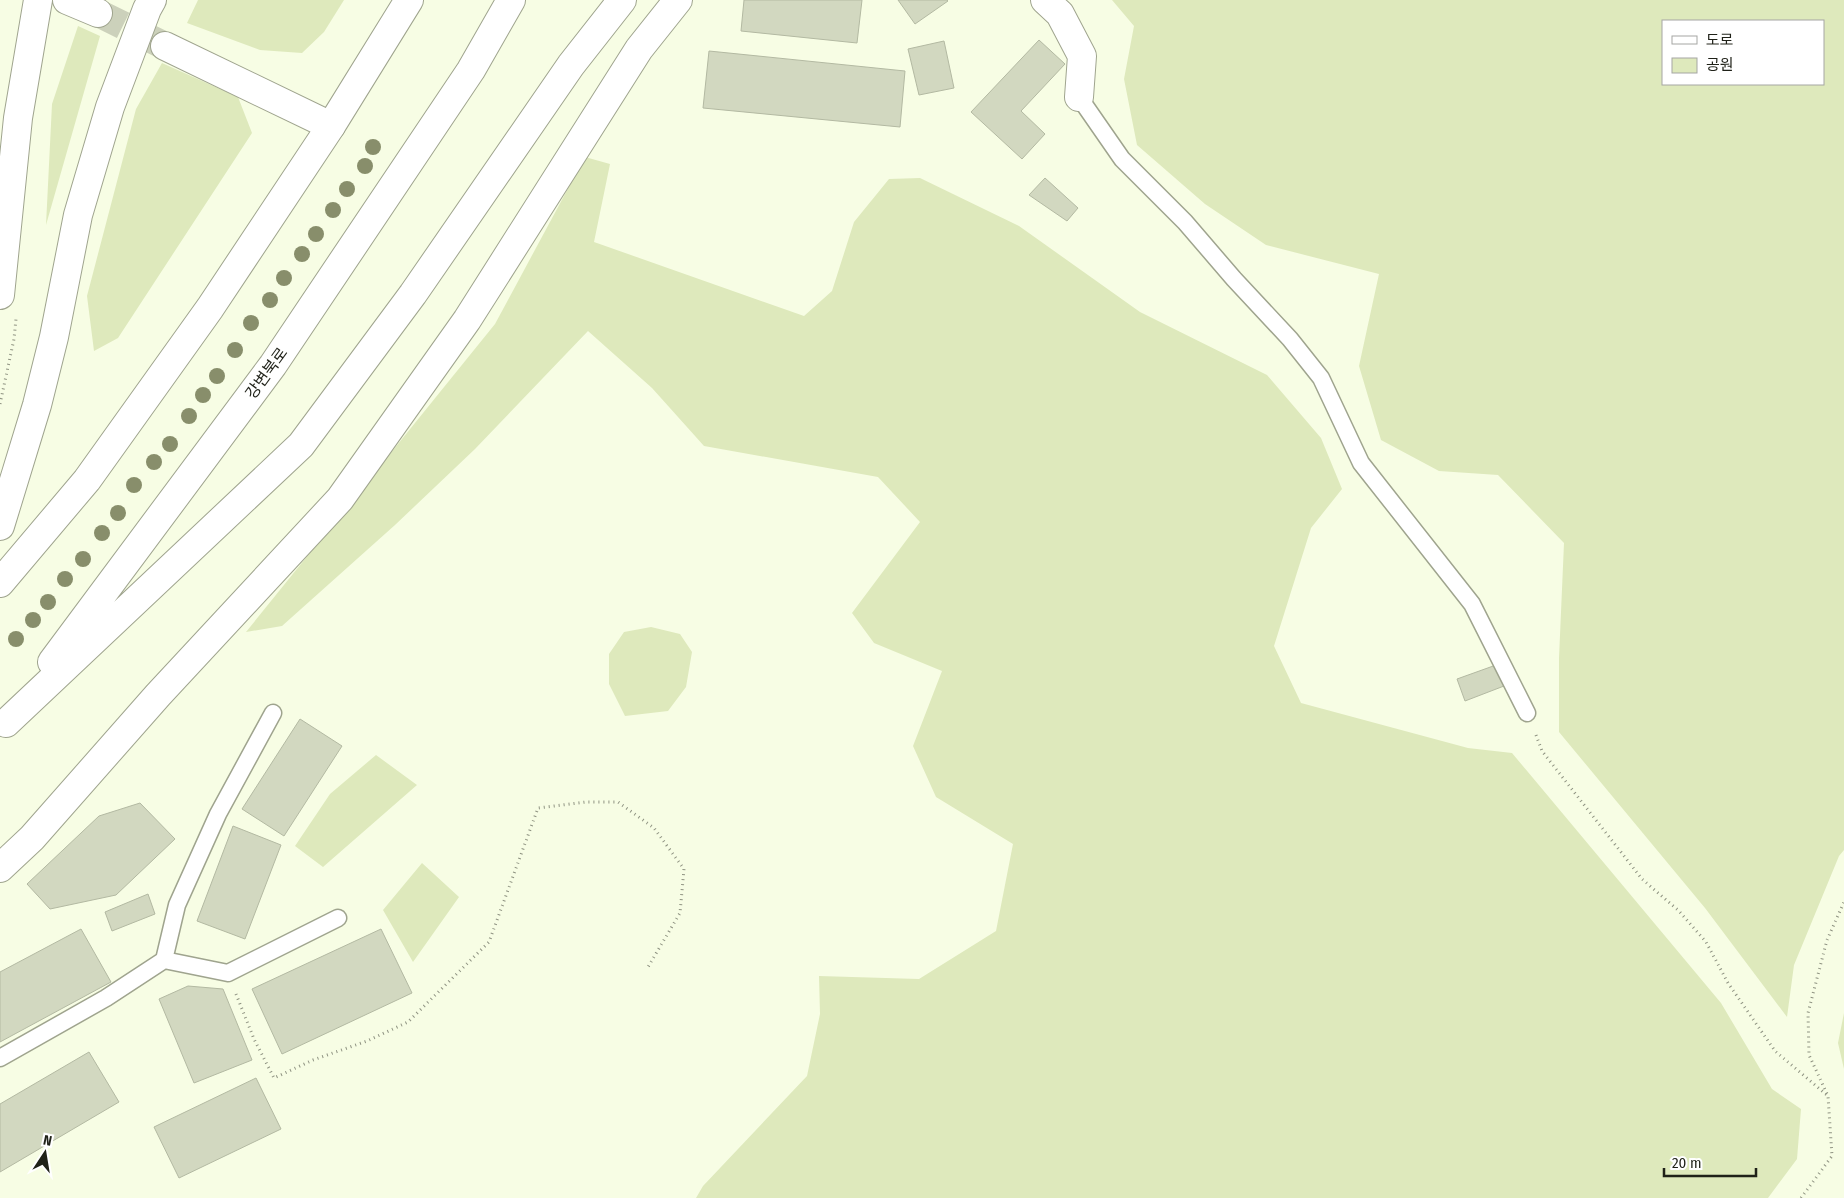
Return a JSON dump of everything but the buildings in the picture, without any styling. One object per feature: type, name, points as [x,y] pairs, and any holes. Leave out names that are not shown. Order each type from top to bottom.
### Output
[{"type":"main road","points":[[0,295],[18,118],[38,0]]},
{"type":"main road","points":[[67,0],[98,13]]},
{"type":"main road","points":[[0,526],[37,405],[54,337],[78,216],[110,107],[152,0]]},
{"type":"main road","points":[[0,583],[88,480],[210,308],[331,126],[409,0]]},
{"type":"main road","name":"강변북로","points":[[3,727],[273,365],[466,78],[511,0]]},
{"type":"main road","points":[[3,727],[302,445],[413,294],[571,65],[622,0]]},
{"type":"main road","points":[[0,868],[32,838],[158,695],[340,499],[468,320],[639,49],[678,0]]},
{"type":"main road","points":[[1045,0],[1060,14],[1082,56],[1079,97]]},
{"type":"main road","points":[[165,46],[331,126]]},
{"type":"lane","points":[[1079,97],[1122,159],[1185,222],[1234,279],[1290,339],[1321,378],[1361,463],[1472,604],[1527,713]]},
{"type":"lane","points":[[0,1058],[106,998],[164,960],[177,906],[218,814],[273,713]]},
{"type":"lane","points":[[164,960],[228,973],[338,918]]},
{"type":"path","points":[[1527,713],[1542,751],[1642,879],[1679,911],[1706,942],[1728,983],[1775,1051],[1828,1096]]},
{"type":"path","points":[[228,973],[254,1039],[274,1078],[408,1022],[489,942],[538,808],[586,802],[618,802],[654,828],[684,869],[680,913],[648,967]]},
{"type":"path","points":[[1801,1198],[1832,1156],[1828,1096],[1809,1056],[1808,1014],[1828,940],[1844,902]]},
{"type":"green space","points":[[198,0],[344,0],[324,32],[302,53],[260,50],[187,23]]},
{"type":"green space","points":[[1112,0],[1844,0],[1844,850],[1839,856],[1794,965],[1787,1017],[1705,908],[1559,732],[1559,658],[1564,543],[1498,475],[1439,471],[1381,440],[1359,366],[1379,274],[1266,245],[1205,204],[1137,145],[1124,79],[1134,26]]},
{"type":"green space","points":[[78,26],[100,36],[46,225],[52,104]]},
{"type":"green space","points":[[162,63],[238,97],[252,133],[118,338],[94,351],[87,296],[136,109]]},
{"type":"green space","points":[[585,157],[610,164],[594,242],[804,316],[832,291],[854,222],[889,179],[920,178],[1019,226],[1140,312],[1267,375],[1321,438],[1342,489],[1311,528],[1274,646],[1301,703],[1468,748],[1512,753],[1721,1003],[1772,1089],[1801,1109],[1797,1159],[1768,1198],[696,1198],[703,1186],[807,1076],[820,1014],[819,976],[919,979],[996,931],[1013,844],[936,797],[913,746],[942,671],[874,643],[852,613],[920,522],[878,477],[704,446],[652,388],[588,331],[475,449],[395,525],[282,626],[246,632],[495,324]]},
{"type":"green space","points":[[651,627],[680,634],[692,652],[686,687],[668,711],[625,716],[609,684],[609,654],[624,632]]},
{"type":"green space","points":[[376,755],[417,785],[323,867],[295,846],[330,794]]},
{"type":"green space","points":[[422,863],[459,897],[413,962],[383,910]]},
{"type":"green space","points":[[1844,1013],[1844,1069],[1838,1043]]},
{"type":"tunnel","points":[[98,13],[165,46]]}]
